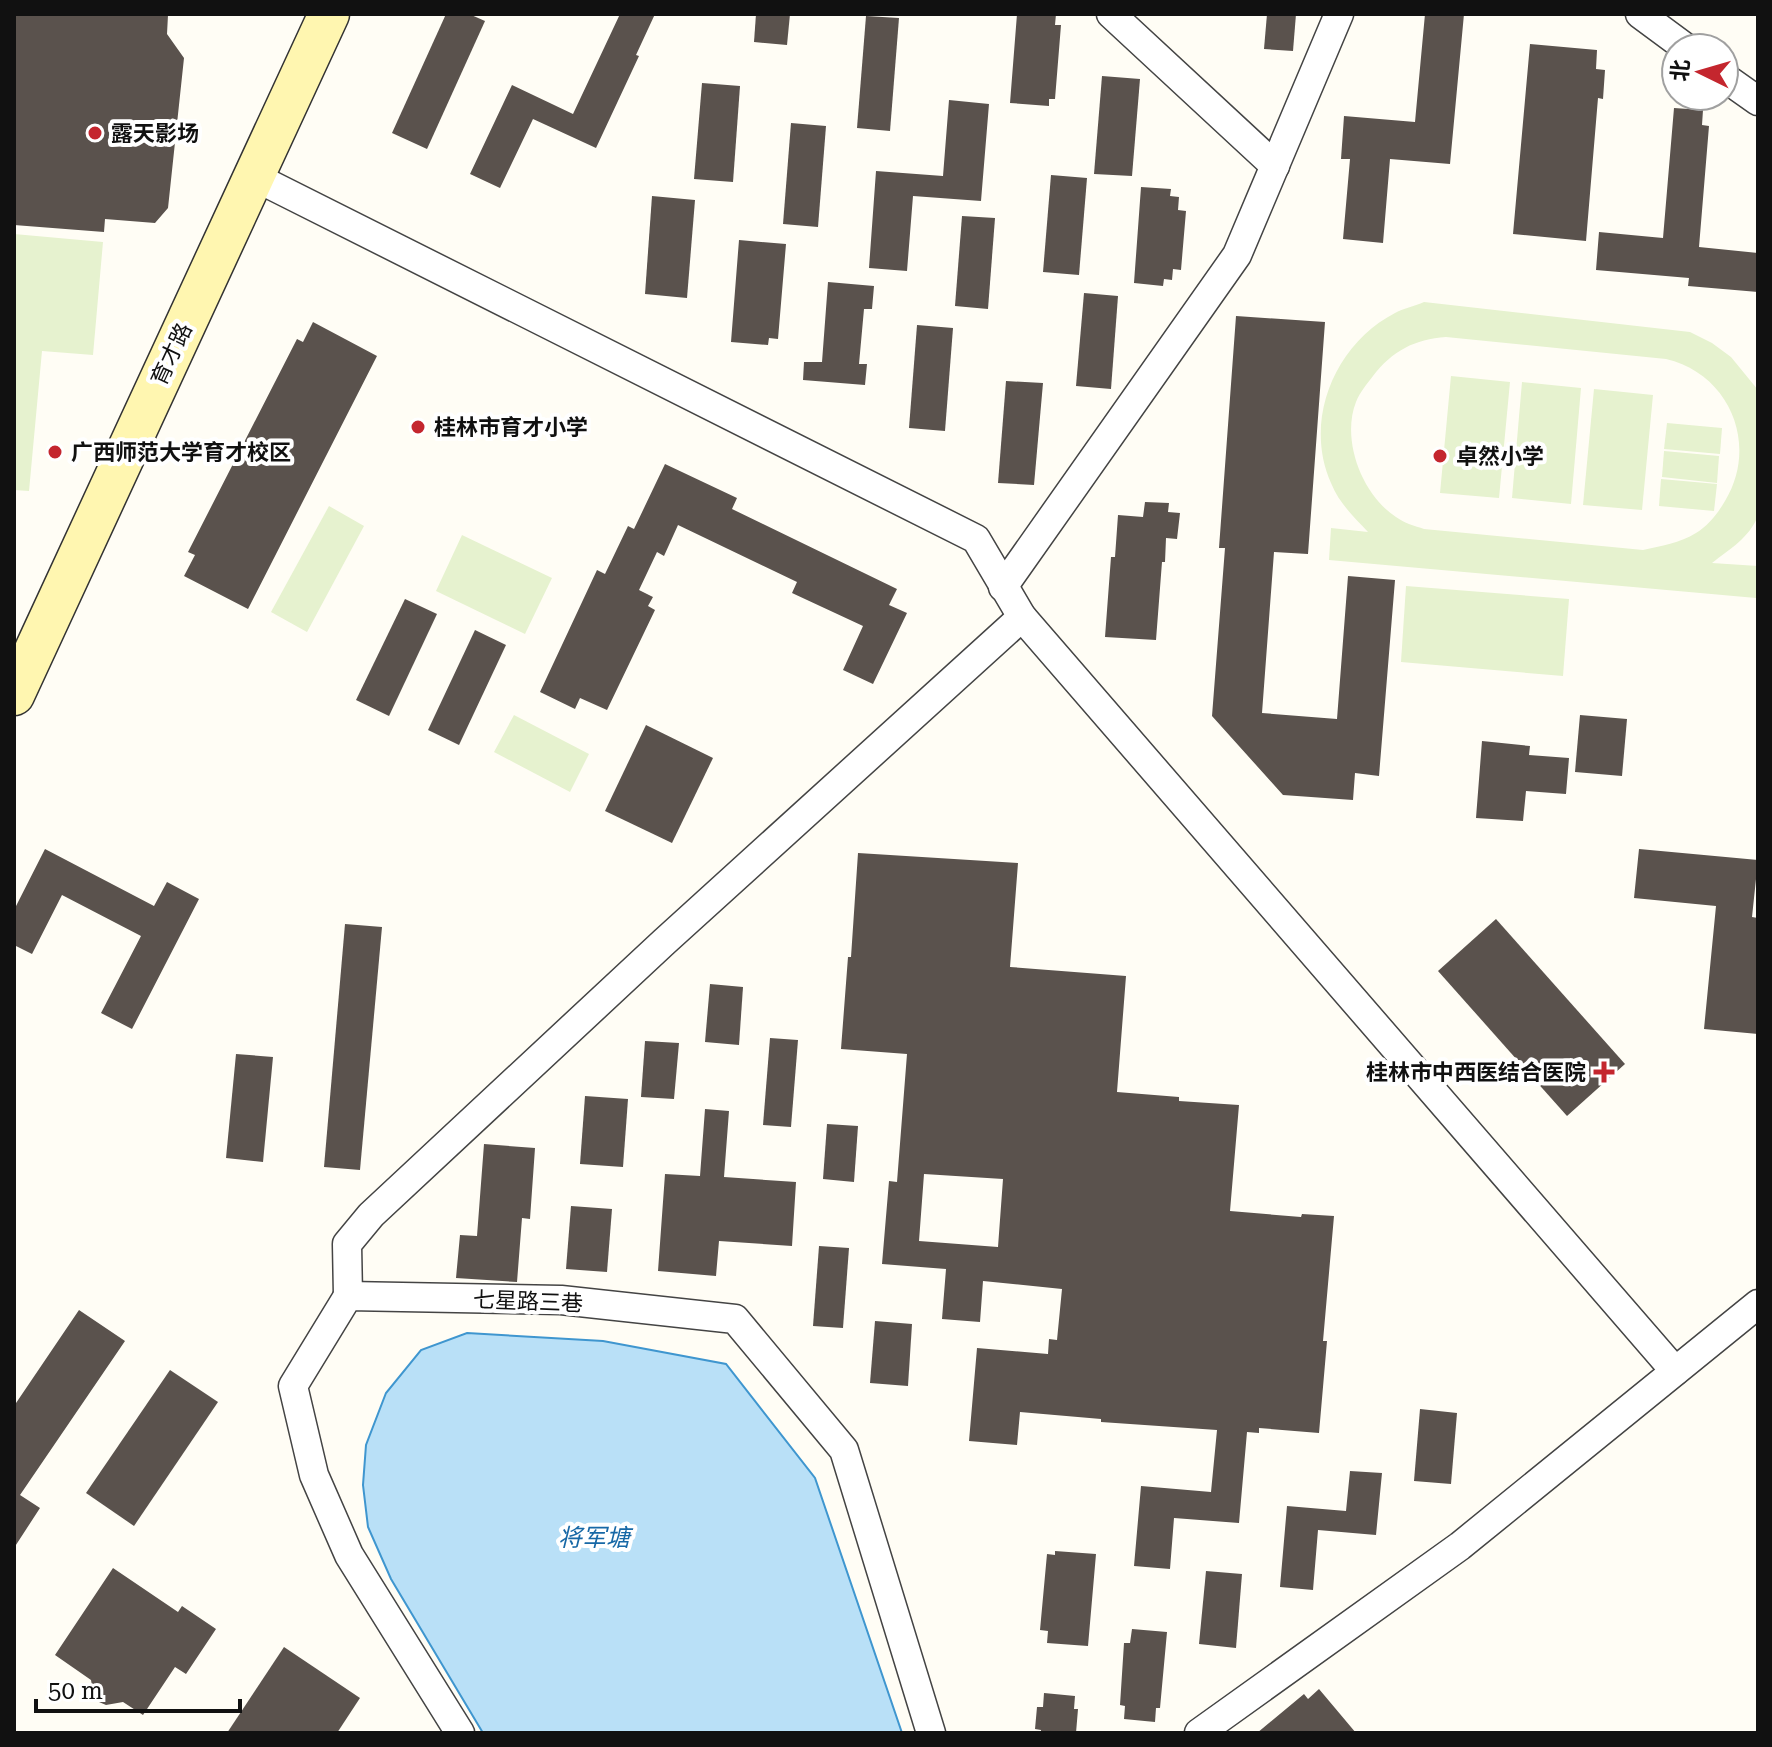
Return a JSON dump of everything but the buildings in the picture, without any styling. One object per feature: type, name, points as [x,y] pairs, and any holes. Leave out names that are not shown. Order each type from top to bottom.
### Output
[{"type":"main road","name":"育才路","points":[[14,695],[329,14]]},
{"type":"street","points":[[1111,14],[1275,166]]},
{"type":"street","points":[[1003,587],[1237,255],[1339,14]]},
{"type":"street","points":[[1640,14],[1664,32]]},
{"type":"street","points":[[1740,88],[1758,101]]},
{"type":"street","points":[[253,176],[976,539],[1022,617],[1675,1371]]},
{"type":"street","points":[[460,1733],[349,1555],[314,1475],[293,1386],[348,1296],[347,1244],[371,1215],[664,942],[1022,617]]},
{"type":"street","name":"七星路三巷","points":[[348,1296],[561,1300],[735,1319],[844,1450],[931,1733]]},
{"type":"street","points":[[1199,1733],[1460,1546],[1758,1304]]},
{"type":"green space","points":[[14,234],[103,242],[93,355],[42,351],[29,491],[14,490]]},
{"type":"green space","points":[[1424,302],[1690,332],[1731,357],[1758,390],[1758,516],[1744,537],[1712,563],[1758,566],[1756,598],[1329,560],[1331,528],[1368,532],[1338,497],[1323,459],[1323,410],[1330,386],[1341,364],[1374,327],[1398,311]],"holes":[[[1446,337],[1666,359],[1688,367],[1707,380],[1722,396],[1738,435],[1739,457],[1735,479],[1725,501],[1705,527],[1677,542],[1643,550],[1424,529],[1402,521],[1384,507],[1364,481],[1358,466],[1351,433],[1358,398],[1388,360],[1424,340]]]},
{"type":"green space","points":[[1451,376],[1510,382],[1499,498],[1440,493]]},
{"type":"green space","points":[[1522,382],[1581,388],[1571,504],[1512,498]]},
{"type":"green space","points":[[1594,389],[1653,395],[1642,510],[1583,505]]},
{"type":"green space","points":[[1667,423],[1722,428],[1720,454],[1664,449]]},
{"type":"green space","points":[[1664,451],[1719,456],[1717,483],[1662,477]]},
{"type":"green space","points":[[1661,479],[1717,484],[1714,511],[1659,506]]},
{"type":"green space","points":[[329,506],[364,526],[307,632],[271,612]]},
{"type":"green space","points":[[462,535],[552,578],[525,634],[436,591]]},
{"type":"green space","points":[[1406,586],[1569,599],[1563,676],[1401,662]]},
{"type":"green space","points":[[514,715],[589,754],[570,792],[494,752]]},
{"type":"water","name":"将军塘","points":[[467,1333],[603,1341],[726,1364],[815,1478],[902,1733],[483,1733],[391,1579],[368,1527],[363,1485],[366,1445],[386,1393],[421,1350]]},
{"type":"place","name":"露天影场","points":[[95,133]]},
{"type":"place","name":"桂林市育才小学","points":[[418,427]]},
{"type":"place","name":"广西师范大学育才校区","points":[[55,452]]},
{"type":"place","name":"卓然小学","points":[[1440,456]]},
{"type":"place","name":"桂林市中西医结合医院","points":[[1604,1072]]}]
